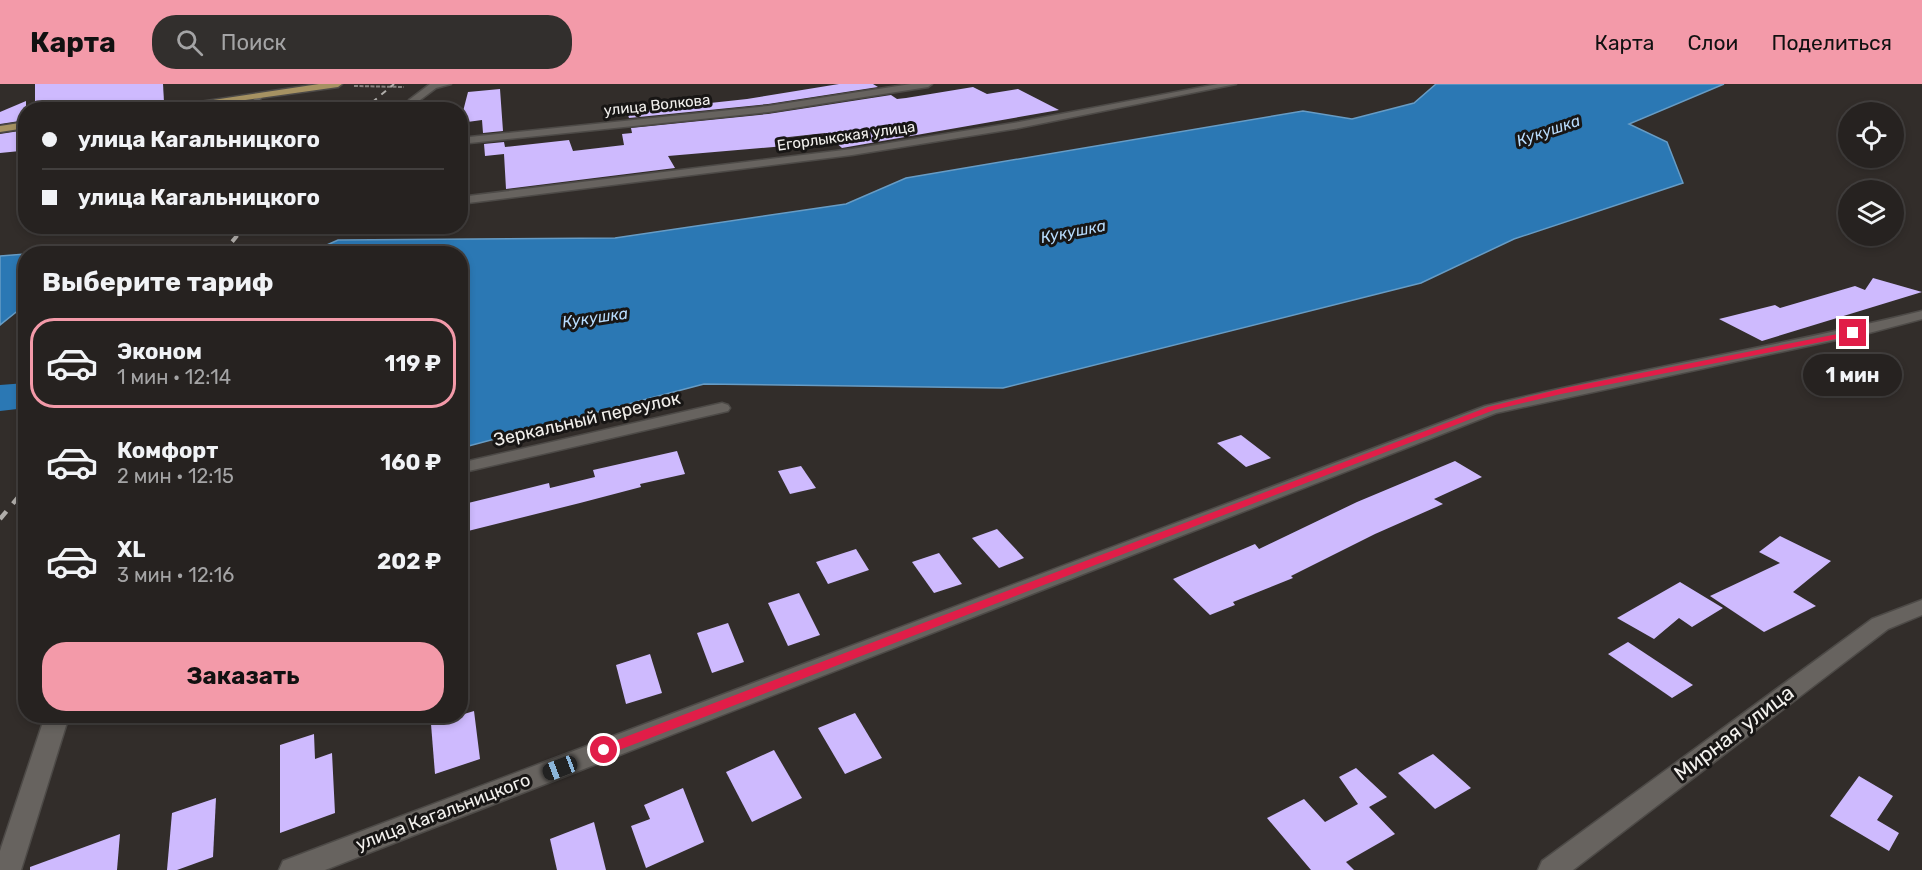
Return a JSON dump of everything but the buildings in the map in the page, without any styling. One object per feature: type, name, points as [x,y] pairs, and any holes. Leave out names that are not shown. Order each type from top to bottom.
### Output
[{"type":"main road","points":[[230,99],[302,84]]},
{"type":"main road","points":[[325,84],[333,84]]},
{"type":"main road","points":[[208,102],[338,84]]},
{"type":"main road","points":[[0,129],[18,126]]},
{"type":"street","points":[[412,102],[434,85],[447,84]]},
{"type":"street","name":"улица Волкова","points":[[468,140],[768,109],[928,84]]},
{"type":"street","name":"Егорлыкская улица","points":[[468,200],[852,152],[1019,125],[1232,84]]},
{"type":"street","name":"улица Кагальницкого","points":[[294,870],[1491,409],[1560,391],[1831,338],[1922,315]]},
{"type":"street","name":"Зеркальный переулок","points":[[468,466],[722,408]]},
{"type":"street","name":"Мирная улица","points":[[1552,870],[1880,624],[1922,607]]},
{"type":"street","points":[[7,870],[55,723]]},
{"type":"lane","points":[[254,102],[262,95]]},
{"type":"path","points":[[338,84],[371,88],[434,85]]},
{"type":"water","points":[[1436,84],[1724,84],[1629,124],[1667,142],[1683,183],[1514,239],[1421,283],[1003,388],[704,384],[468,446],[468,246],[326,246],[338,240],[615,238],[846,204],[906,178],[1303,111],[1352,119],[1414,103]]},
{"type":"water","points":[[18,255],[18,311],[0,325],[0,256]]},
{"type":"waterway","name":"Кукушка","points":[[0,398],[18,396]]},
{"type":"railway","points":[[373,102],[394,84]]},
{"type":"railway","points":[[229,246],[238,234]]},
{"type":"railway","points":[[0,519],[18,498]]},
{"type":"route","points":[[604,750],[1491,409],[1560,391],[1853,333]]}]
